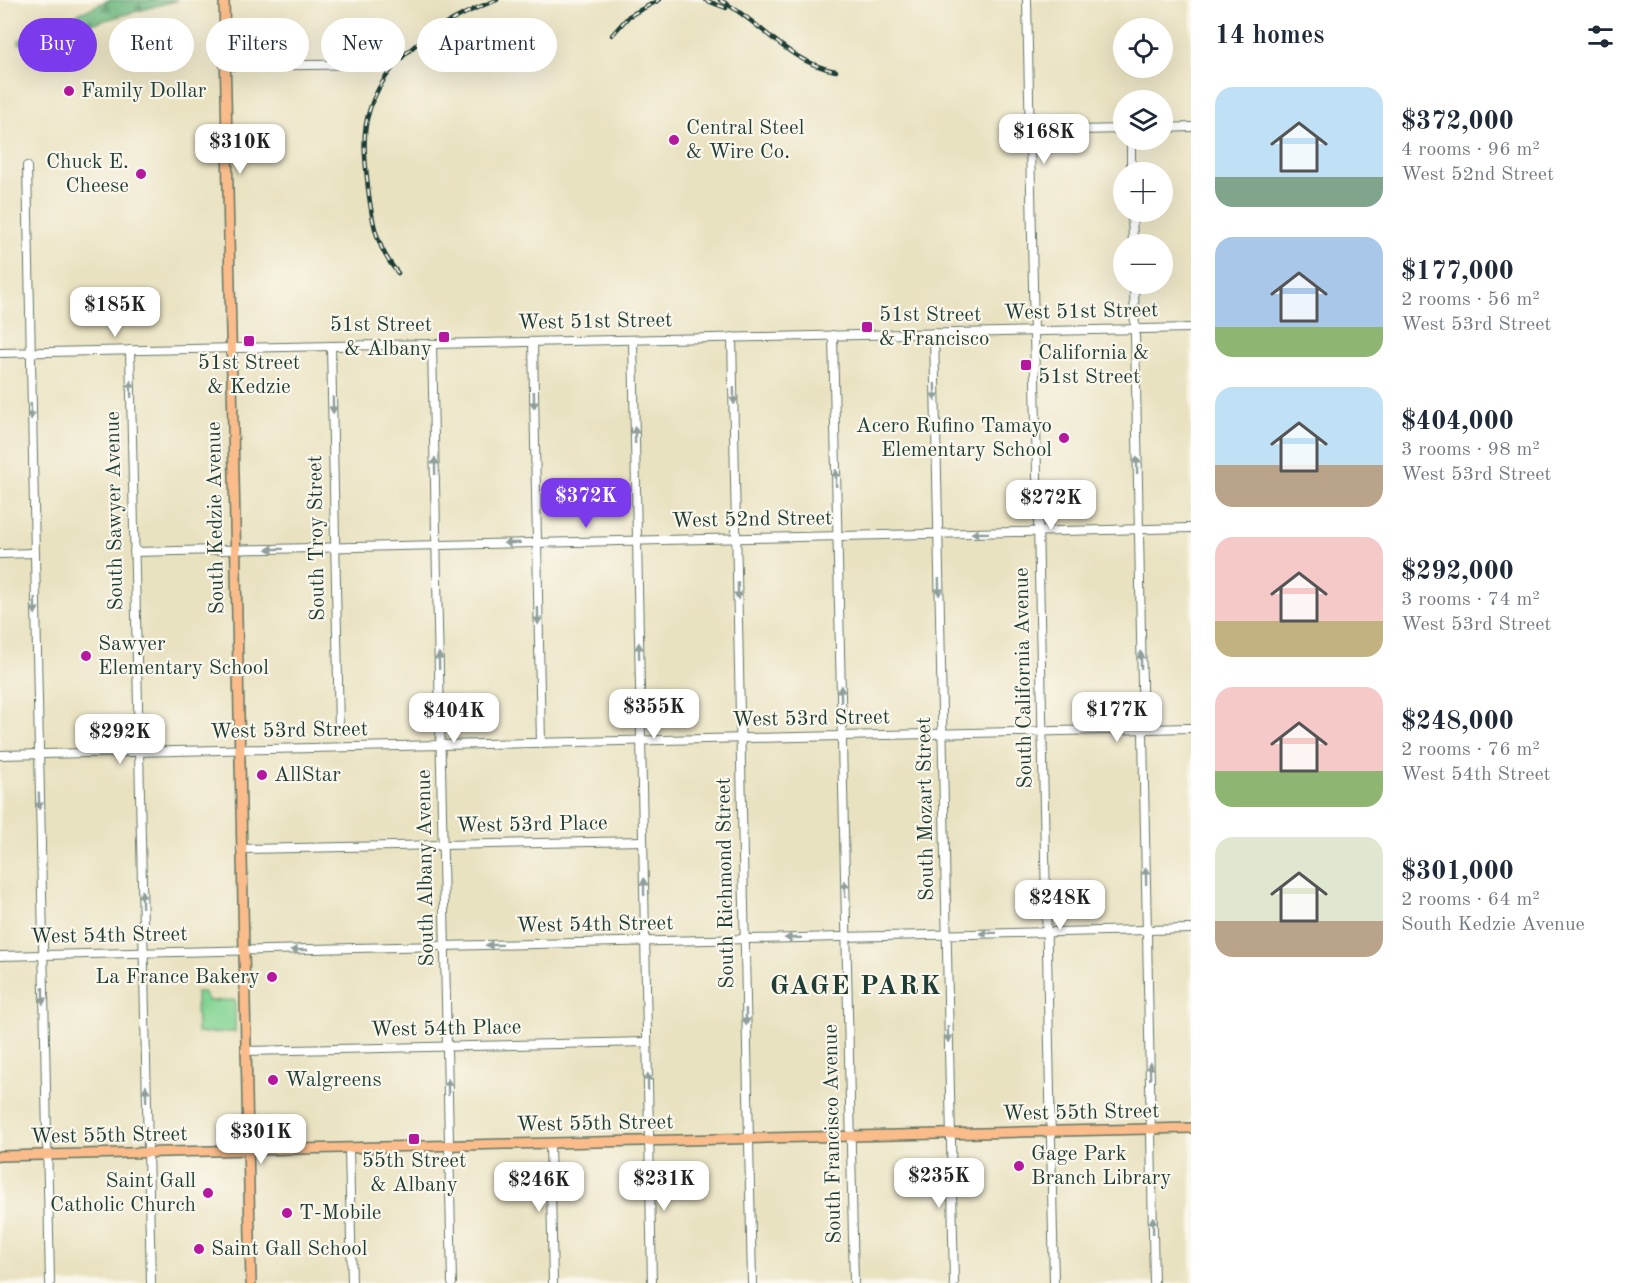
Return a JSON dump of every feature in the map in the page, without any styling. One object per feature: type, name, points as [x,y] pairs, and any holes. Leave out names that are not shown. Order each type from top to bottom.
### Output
[{"type":"main road","name":"South Kedzie Avenue","points":[[223,1],[224,18]]},
{"type":"main road","name":"South Kedzie Avenue","points":[[225,72],[251,1283]]},
{"type":"main road","name":"West 55th Street","points":[[0,1156],[1191,1128]]},
{"type":"street","name":"South California Avenue","points":[[1027,0],[1054,1283]]},
{"type":"street","points":[[1173,128],[1191,127]]},
{"type":"street","points":[[1030,130],[1113,129]]},
{"type":"street","points":[[27,166],[29,352],[50,1283]]},
{"type":"street","points":[[1134,294],[1154,1283]]},
{"type":"street","name":"West 51st Street","points":[[0,353],[1191,328]]},
{"type":"street","name":"South Mozart Street","points":[[934,333],[954,1283]]},
{"type":"street","name":"South Francisco Avenue","points":[[833,335],[854,1283]]},
{"type":"street","name":"South Richmond Street","points":[[732,338],[752,1283]]},
{"type":"street","points":[[633,340],[652,1283]]},
{"type":"street","points":[[533,342],[541,743]]},
{"type":"street","name":"South Albany Avenue","points":[[432,344],[452,1283]]},
{"type":"street","name":"South Troy Street","points":[[331,346],[339,729]]},
{"type":"street","name":"South Sawyer Avenue","points":[[130,350],[151,1283]]},
{"type":"street","name":"West 52nd Street","points":[[134,552],[1191,528]]},
{"type":"street","points":[[0,554],[34,553]]},
{"type":"street","name":"West 53rd Street","points":[[0,755],[1191,728]]},
{"type":"street","name":"West 53rd Place","points":[[241,849],[643,841]]},
{"type":"street","name":"West 54th Street","points":[[0,956],[1191,929]]},
{"type":"street","name":"West 54th Place","points":[[245,1052],[647,1042]]},
{"type":"street","points":[[550,1143],[553,1283]]},
{"type":"street","points":[[349,1148],[352,1283]]},
{"type":"green space","points":[[109,0],[178,0],[97,22],[97,18],[68,18]]},
{"type":"green space","points":[[196,992],[203,992],[209,1001],[235,1000],[235,1032],[197,1033]]},
{"type":"railway","points":[[398,273],[380,244],[373,222],[365,163],[365,136],[367,119],[374,97],[385,77],[417,44],[455,18],[497,0]]},
{"type":"railway","points":[[612,35],[629,16],[659,0]]},
{"type":"railway","points":[[705,0],[726,8]]},
{"type":"railway","points":[[720,0],[749,19],[788,50],[818,66],[836,71]]},
{"type":"place","name":"Family Dollar","points":[[69,91]]},
{"type":"place","name":"Central Steel & Wire Co.","points":[[674,140]]},
{"type":"place","name":"Chuck E. Cheese","points":[[141,174]]},
{"type":"place","name":"51st Street & Francisco","points":[[867,327]]},
{"type":"place","name":"51st Street & Albany","points":[[444,337]]},
{"type":"place","name":"51st Street & Kedzie","points":[[249,341]]},
{"type":"place","name":"California & 51st Street","points":[[1026,365]]},
{"type":"place","name":"Acero Rufino Tamayo Elementary School","points":[[1064,438]]},
{"type":"place","name":"Sawyer Elementary School","points":[[86,656]]},
{"type":"place","name":"AllStar","points":[[262,775]]},
{"type":"place","name":"La France Bakery","points":[[272,977]]},
{"type":"place","name":"Walgreens","points":[[273,1080]]},
{"type":"place","name":"55th Street & Albany","points":[[414,1139]]},
{"type":"place","name":"Gage Park Branch Library","points":[[1019,1166]]},
{"type":"place","name":"Saint Gall Catholic Church","points":[[208,1193]]},
{"type":"place","name":"T-Mobile","points":[[287,1213]]},
{"type":"place","name":"Saint Gall School","points":[[199,1249]]},
{"type":"district","name":"GAGE PARK","points":[[856,986]]}]
